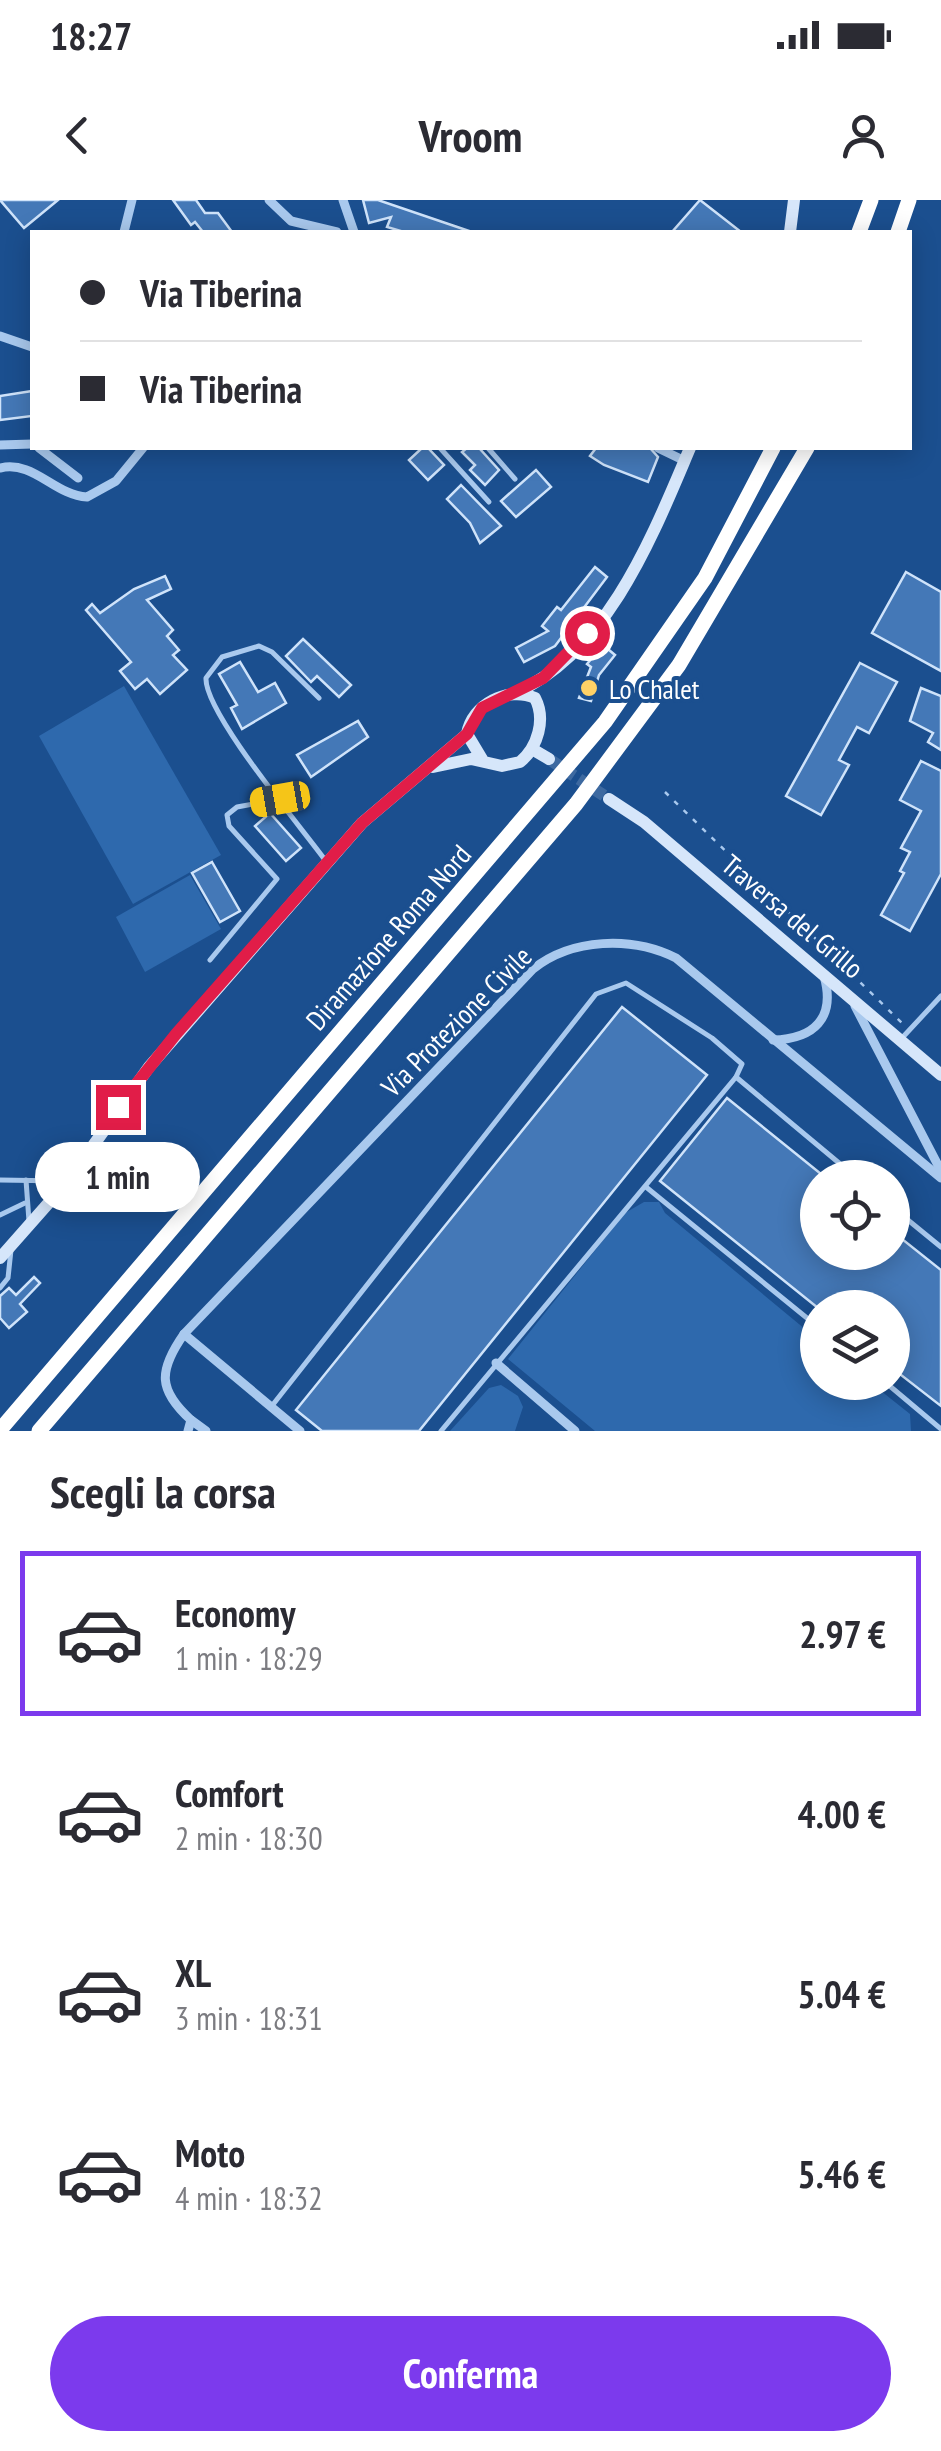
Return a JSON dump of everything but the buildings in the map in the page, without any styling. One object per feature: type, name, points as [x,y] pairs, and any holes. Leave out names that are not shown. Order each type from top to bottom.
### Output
[{"type":"highway","points":[[860,230],[871,200]]},
{"type":"highway","points":[[899,230],[909,200]]},
{"type":"highway","name":"Diramazione Roma Nord","points":[[0,1430],[615,709],[705,578],[771,450]]},
{"type":"highway","name":"Diramazione Roma Nord","points":[[39,1431],[576,804],[679,665],[806,450]]},
{"type":"main road","points":[[790,230],[794,200]]},
{"type":"main road","points":[[0,1258],[68,1181],[148,1066],[372,812],[467,734],[482,708],[514,693],[558,664],[622,587],[656,528],[687,454]]},
{"type":"main road","points":[[426,769],[482,759],[508,766],[532,749],[538,734],[540,707],[558,664]]},
{"type":"main road","points":[[514,693],[531,695],[540,707]]},
{"type":"main road","points":[[467,734],[482,759]]},
{"type":"main road","points":[[532,749],[549,760]]},
{"type":"main road","name":"Traversa del Grillo","points":[[609,799],[644,822],[844,992],[904,1035],[941,1075]]},
{"type":"street","points":[[124,230],[132,200]]},
{"type":"street","points":[[269,200],[300,229]]},
{"type":"street","points":[[343,200],[353,230]]},
{"type":"street","points":[[0,336],[30,346]]},
{"type":"street","points":[[0,445],[30,446]]},
{"type":"street","points":[[41,450],[78,478]]},
{"type":"street","points":[[0,468],[22,467],[68,493],[87,498],[116,481],[140,450]]},
{"type":"street","name":"Via Protezione Civile","points":[[190,1426],[166,1389],[171,1352],[184,1334],[533,969],[553,955],[599,944],[658,950],[688,967],[941,1174]]},
{"type":"street","points":[[773,1040],[804,1035],[824,1020],[828,998],[824,975]]},
{"type":"street","points":[[844,992],[880,1048],[941,1174]]},
{"type":"street","points":[[184,1334],[300,1431]]},
{"type":"street","points":[[496,1364],[575,1431]]},
{"type":"street","points":[[190,1426],[206,1431]]},
{"type":"lane","points":[[442,450],[489,502]]},
{"type":"lane","points":[[490,450],[515,479]]},
{"type":"lane","points":[[319,698],[272,652],[259,646],[222,657],[208,671],[209,698],[327,862]]},
{"type":"lane","points":[[210,960],[277,878],[229,826],[227,815],[238,807],[280,799]]},
{"type":"lane","points":[[271,1406],[596,994],[626,983],[712,1038],[742,1064],[736,1077],[440,1431]]},
{"type":"lane","points":[[904,1035],[941,996]]},
{"type":"lane","points":[[736,1077],[835,1160]]},
{"type":"lane","points":[[0,1180],[68,1181]]},
{"type":"lane","points":[[26,1180],[24,1203],[30,1226]]},
{"type":"lane","points":[[645,1186],[800,1313]]},
{"type":"lane","points":[[0,1215],[24,1203]]},
{"type":"lane","points":[[910,1222],[941,1247]]},
{"type":"lane","points":[[0,1288],[8,1278],[11,1246]]},
{"type":"lane","points":[[906,1400],[941,1429]]},
{"type":"path","points":[[664,792],[904,1035]]},
{"type":"shaded area","points":[[124,686],[221,855],[133,904],[39,736]]},
{"type":"shaded area","points":[[190,875],[221,929],[145,972],[116,917]]},
{"type":"shaded area","points":[[644,1202],[659,1202],[665,1213],[800,1325],[800,1400],[892,1400],[910,1414],[911,1431],[595,1431],[508,1359],[625,1213]]},
{"type":"shaded area","points":[[501,1385],[518,1396],[523,1407],[515,1431],[450,1431],[489,1388]]},
{"type":"tunnel","points":[[549,759],[609,799]]},
{"type":"place","name":"Lo Chalet","points":[[589,688]]},
{"type":"route","points":[[118,1107],[176,1034],[362,823],[467,734],[470,722],[482,708],[543,678],[587,633]]}]
